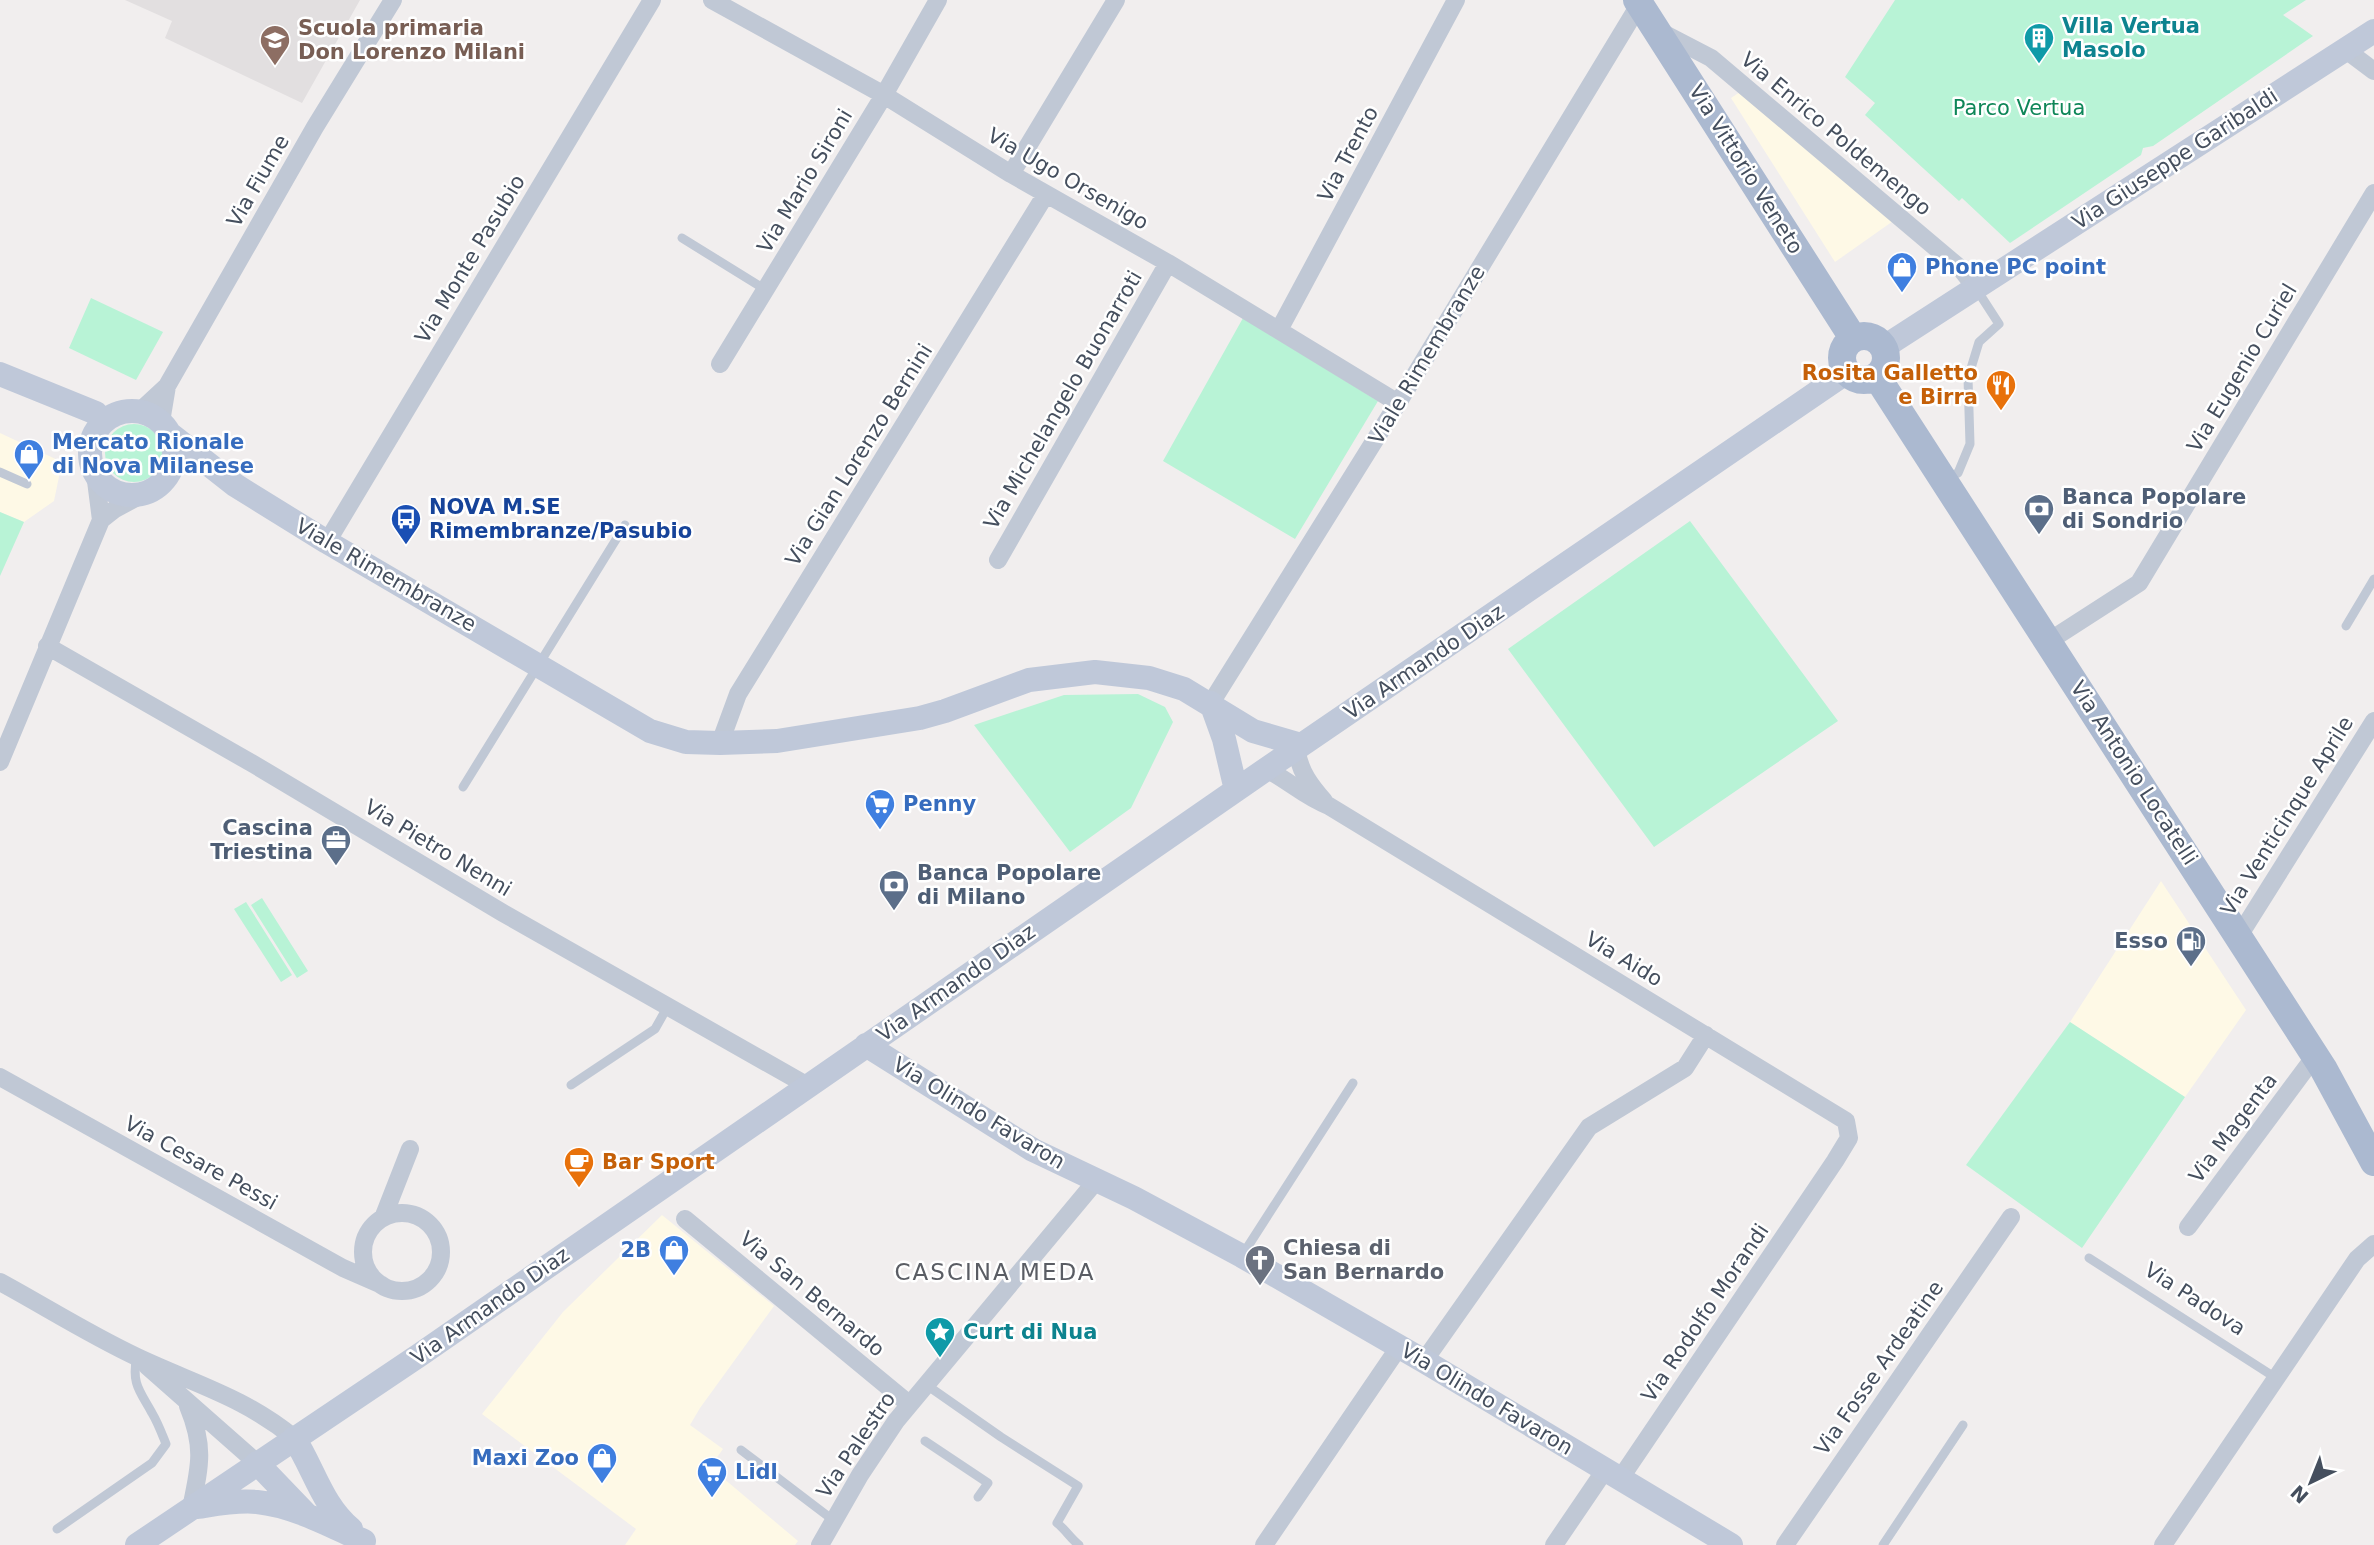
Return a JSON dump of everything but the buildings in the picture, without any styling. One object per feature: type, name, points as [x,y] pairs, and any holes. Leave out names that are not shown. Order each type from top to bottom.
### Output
[{"type":"main road","name":"Via Vittorio Veneto","points":[[1639,1],[1853,338]]},
{"type":"main road","points":[[1870,336],[1884,347],[1886,363],[1877,377],[1860,380],[1847,372],[1842,362],[1842,353],[1853,338],[1870,336]]},
{"type":"main road","name":"Via Antonio Locatelli","points":[[1877,377],[2319,1062],[2374,1162]]},
{"type":"main road","name":"Via Antonio Locatelli","points":[[2319,1062],[2374,1133]]},
{"type":"street","name":"Via Fiume","points":[[157,422],[167,386],[315,127],[393,0]]},
{"type":"street","name":"Via Monte Pasubio","points":[[327,542],[652,0]]},
{"type":"street","name":"Via Ugo Orsenigo","points":[[712,0],[884,95],[1011,174],[1168,263],[1398,402]]},
{"type":"street","name":"Via Mario Sironi","points":[[720,364],[884,95],[938,0]]},
{"type":"street","points":[[1011,174],[1116,0]]},
{"type":"street","name":"Via Trento","points":[[1279,330],[1456,0]]},
{"type":"street","name":"Viale Rimembranze","points":[[1210,703],[1398,402],[1639,1]]},
{"type":"street","name":"Via Enrico Poldemengo","points":[[1656,29],[1711,58],[1961,269],[1975,287]]},
{"type":"street","name":"Via Giuseppe Garibaldi","points":[[1884,347],[2374,31]]},
{"type":"street","points":[[2346,50],[2374,71]]},
{"type":"street","name":"Via Eugenio Curiel","points":[[2049,641],[2139,583],[2374,193]]},
{"type":"street","name":"Via Gian Lorenzo Bernini","points":[[720,743],[738,694],[1046,194]]},
{"type":"street","name":"Via Michelangelo Buonarroti","points":[[998,560],[1168,263]]},
{"type":"street","name":"Via Armando Diaz","points":[[137,1545],[421,1354],[1266,769],[1847,372]]},
{"type":"street","points":[[0,374],[96,414],[103,422]]},
{"type":"street","points":[[0,762],[101,520],[115,509],[156,488],[166,479],[174,460],[174,444],[157,422],[120,412],[103,422],[95,431],[90,449],[101,520]]},
{"type":"street","name":"Viale Rimembranze","points":[[157,422],[234,485],[327,542],[650,731],[686,742],[776,741],[920,718],[1029,680],[1095,672],[1149,678],[1184,689],[1253,731],[1301,745]]},
{"type":"street","name":"Viale Rimembranze","points":[[166,479],[186,472],[234,485]]},
{"type":"street","points":[[95,473],[104,484],[115,491],[129,495],[143,494]]},
{"type":"street","name":"Via Pietro Nenni","points":[[47,646],[503,913],[808,1086]]},
{"type":"street","points":[[1210,703],[1224,739],[1236,790]]},
{"type":"street","name":"Via Venticinque Aprile","points":[[2239,936],[2367,746],[2374,721]]},
{"type":"street","name":"Via Aido","points":[[1301,745],[1297,752],[1301,769],[1329,806]]},
{"type":"street","name":"Via Aido","points":[[1266,769],[1846,1121],[1849,1138],[1828,1172]]},
{"type":"street","points":[[1424,1361],[1588,1127],[1685,1068],[1706,1035]]},
{"type":"street","name":"Via Olindo Favaron","points":[[866,1045],[1034,1150],[1134,1198],[1242,1256],[1424,1361],[1731,1545]]},
{"type":"street","name":"Via Magenta","points":[[2188,1227],[2319,1062]]},
{"type":"street","name":"Via Cesare Pessi","points":[[0,1077],[343,1268],[382,1285]]},
{"type":"street","points":[[383,1218],[410,1149]]},
{"type":"street","name":"Via Rodolfo Morandi","points":[[1554,1545],[1612,1474],[1828,1172]]},
{"type":"street","name":"Via Palestro","points":[[820,1545],[859,1475],[909,1404],[928,1386],[1096,1181]]},
{"type":"street","points":[[396,1213],[409,1214],[432,1227],[441,1253],[431,1278],[421,1286],[408,1291],[394,1290],[371,1277],[362,1251],[372,1226],[383,1218],[396,1213]]},
{"type":"street","name":"Via Fosse Ardeatine","points":[[1785,1545],[2011,1217]]},
{"type":"street","name":"Via San Bernardo","points":[[685,1219],[909,1404]]},
{"type":"street","points":[[2163,1545],[2357,1259],[2374,1244]]},
{"type":"street","points":[[0,1282],[136,1356],[231,1396],[260,1412],[294,1438],[307,1459],[325,1502],[342,1522],[367,1543]]},
{"type":"street","points":[[1264,1545],[1399,1347]]},
{"type":"street","points":[[136,1356],[257,1463],[308,1516]]},
{"type":"street","points":[[186,1403],[200,1442],[200,1460],[191,1508],[259,1502],[308,1516],[367,1543]]},
{"type":"lane","name":"Via Mario Sironi","points":[[682,238],[766,290]]},
{"type":"lane","points":[[1944,479],[1958,472],[1970,444],[1968,378],[1979,342],[2000,324],[1975,287]]},
{"type":"lane","points":[[0,472],[27,484]]},
{"type":"lane","points":[[463,788],[625,525]]},
{"type":"lane","points":[[2346,626],[2374,579]]},
{"type":"lane","points":[[571,1086],[655,1029],[668,1005]]},
{"type":"lane","points":[[1242,1256],[1353,1083]]},
{"type":"lane","name":"Via Padova","points":[[2089,1258],[2276,1378]]},
{"type":"lane","points":[[57,1529],[152,1463],[166,1444],[153,1415],[136,1388],[133,1372],[136,1356]]},
{"type":"lane","points":[[928,1386],[1001,1437],[1079,1486],[1057,1523],[1079,1545]]},
{"type":"lane","points":[[1883,1545],[1963,1425]]},
{"type":"lane","points":[[925,1441],[988,1483],[978,1497]]},
{"type":"lane","points":[[741,1450],[833,1520]]},
{"type":"shaded area","name":"Scuola primaria Don Lorenzo Milani","points":[[125,0],[360,0],[302,103],[165,38],[172,21]]},
{"type":"shaded area","points":[[1743,90],[1896,219],[1835,262],[1731,98]]},
{"type":"shaded area","name":"Mercato Rionale di Nova Milanese","points":[[0,433],[62,462],[54,501],[24,522],[0,512]]},
{"type":"shaded area","points":[[2161,881],[2246,1010],[2185,1097],[2070,1022]]},
{"type":"shaded area","points":[[662,1215],[774,1306],[690,1425],[723,1449],[710,1467],[798,1541],[795,1545],[625,1545],[636,1529],[482,1414],[563,1312]]},
{"type":"green space","name":"Parco Vertua","points":[[1895,0],[2306,0],[2283,15],[2313,36],[2153,146],[2143,148],[2141,155],[2010,243],[1962,198],[1959,201],[1865,115],[1875,103],[1845,77]]},
{"type":"green space","points":[[91,298],[163,332],[136,380],[69,348]]},
{"type":"green space","points":[[1243,318],[1378,401],[1295,539],[1163,461]]},
{"type":"green space","points":[[128,424],[140,424],[150,428],[159,437],[163,459],[155,474],[140,482],[128,482],[118,478],[109,469],[105,459],[105,447],[109,437],[118,428]]},
{"type":"green space","points":[[0,512],[24,522],[0,576]]},
{"type":"green space","points":[[1690,521],[1838,721],[1654,847],[1508,649]]},
{"type":"green space","points":[[1138,694],[1165,707],[1173,722],[1131,808],[1070,852],[974,725],[1064,695]]},
{"type":"green space","points":[[262,898],[308,971],[297,978],[251,905]]},
{"type":"green space","points":[[246,902],[292,975],[281,982],[234,909]]},
{"type":"green space","points":[[2070,1022],[2185,1097],[2082,1248],[1966,1165]]},
{"type":"place","name":"Villa Vertua Masolo","points":[[2039,65]]},
{"type":"place","name":"Scuola primaria Don Lorenzo Milani","points":[[275,67]]},
{"type":"place","name":"Phone PC point","points":[[1902,294]]},
{"type":"place","name":"Rosita Galletto e Birra","points":[[2001,412]]},
{"type":"place","name":"Mercato Rionale di Nova Milanese","points":[[29,481]]},
{"type":"place","name":"Banca Popolare di Sondrio","points":[[2039,536]]},
{"type":"place","name":"NOVA M.SE Rimembranze/Pasubio","points":[[406,546]]},
{"type":"place","name":"Penny","points":[[880,831]]},
{"type":"place","name":"Cascina Triestina","points":[[336,867]]},
{"type":"place","name":"Banca Popolare di Milano","points":[[894,912]]},
{"type":"place","name":"Esso","points":[[2191,968]]},
{"type":"place","name":"Bar Sport","points":[[579,1189]]},
{"type":"place","name":"2B","points":[[674,1277]]},
{"type":"place","name":"Chiesa di San Bernardo","points":[[1260,1287]]},
{"type":"place","name":"Curt di Nua","points":[[940,1359]]},
{"type":"place","name":"Maxi Zoo","points":[[602,1485]]},
{"type":"place","name":"Lidl","points":[[712,1499]]},
{"type":"district","name":"CASCINA MEDA","points":[[995,1272]]}]
